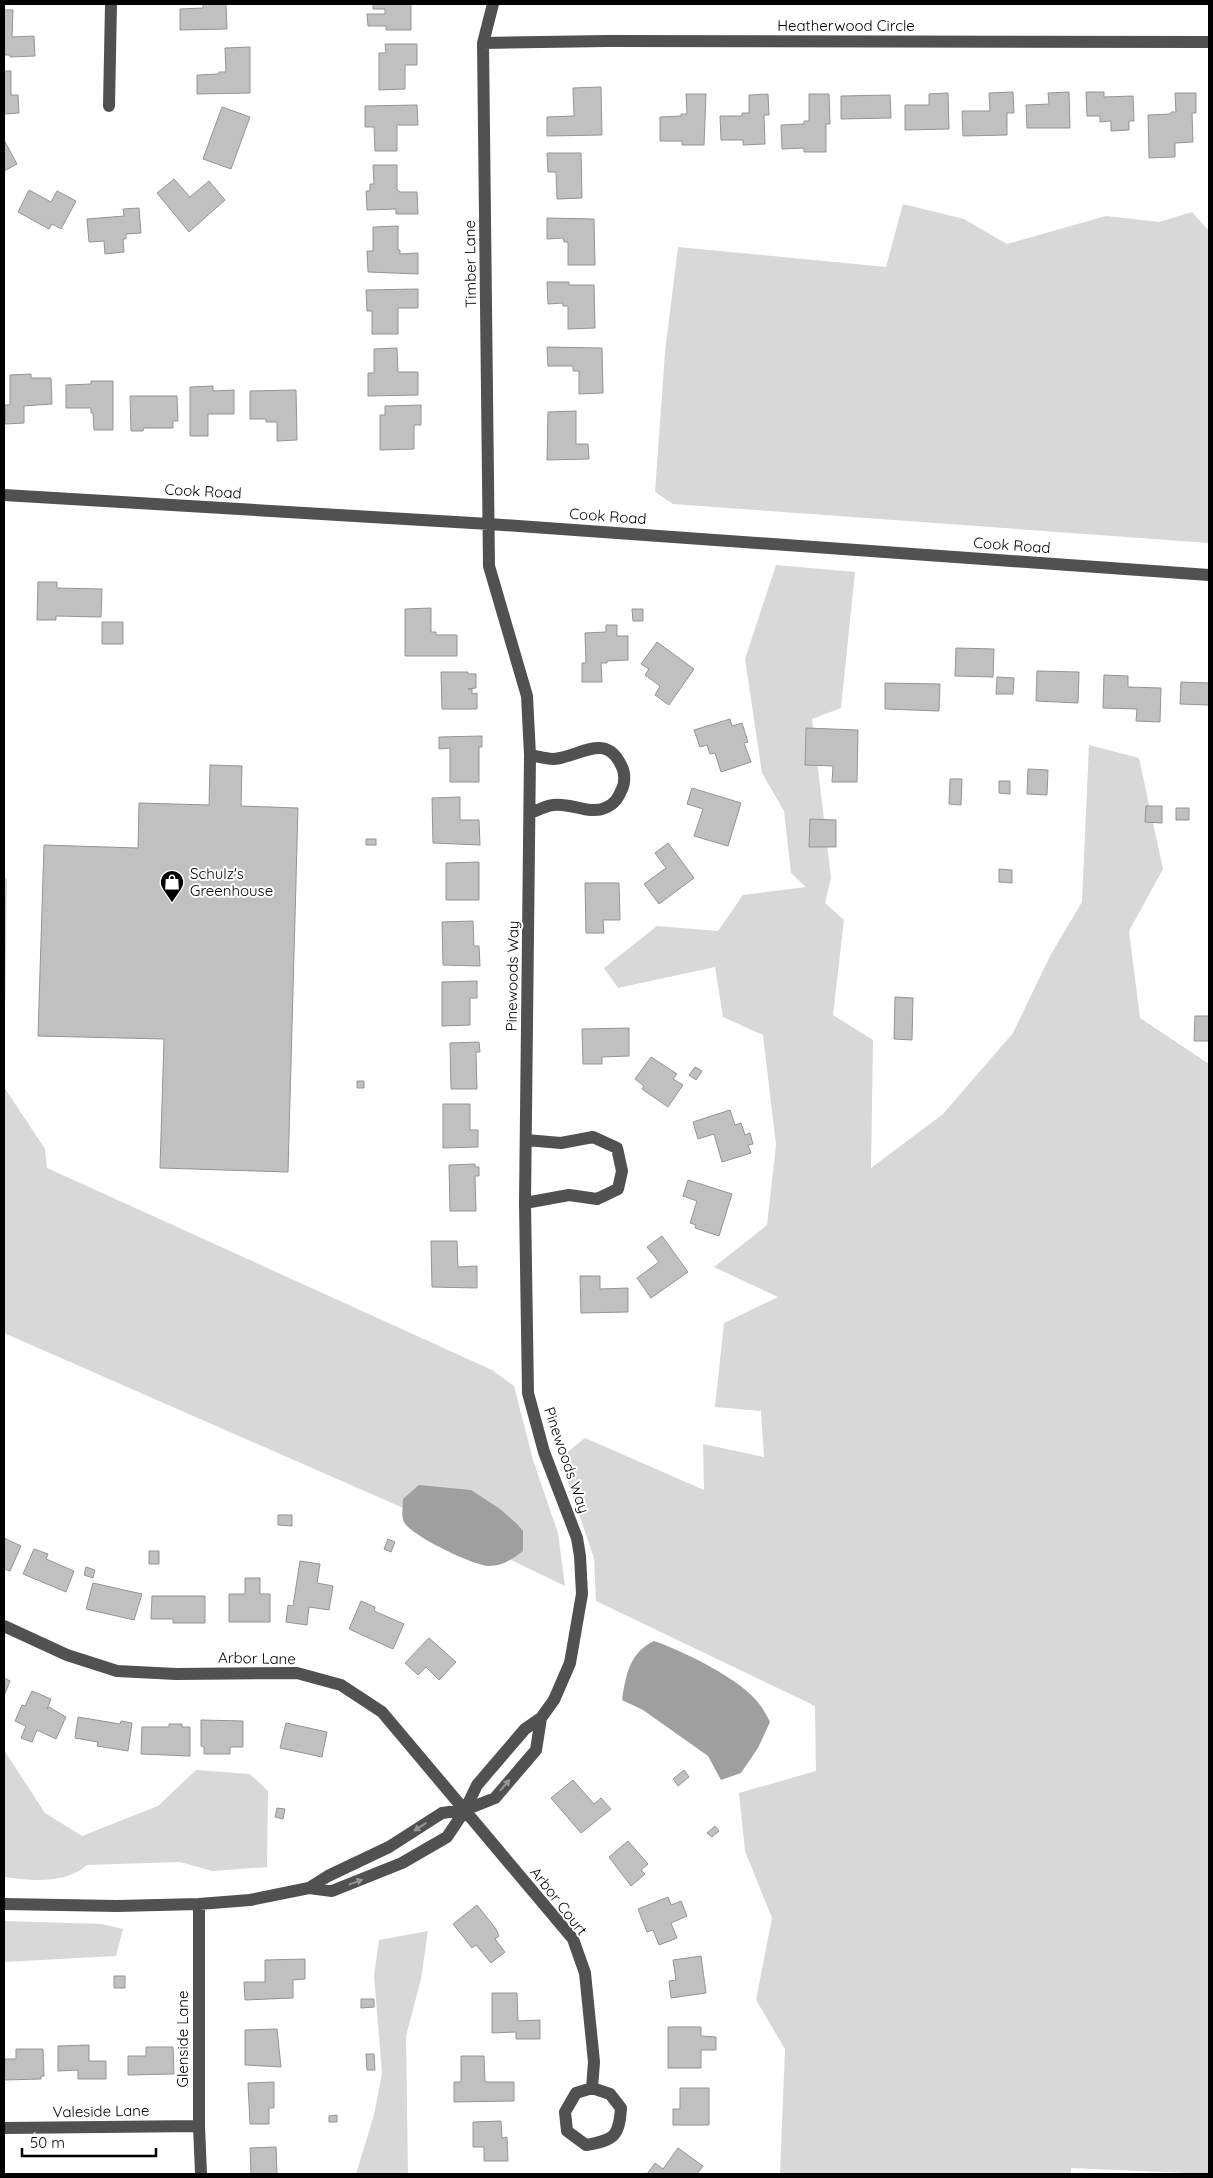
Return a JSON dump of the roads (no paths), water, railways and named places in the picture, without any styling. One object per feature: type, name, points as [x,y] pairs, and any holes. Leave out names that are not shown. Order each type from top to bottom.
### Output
[{"type":"street","points":[[109,106],[111,4]]},
{"type":"street","name":"Timber Lane","points":[[489,524],[483,43],[493,4]]},
{"type":"street","name":"Heatherwood Circle","points":[[483,43],[607,41],[1209,42]]},
{"type":"street","name":"Cook Road","points":[[4,495],[489,524],[1209,575]]},
{"type":"street","name":"Pinewoods Way","points":[[4,1904],[108,1906],[198,1904],[250,1900],[309,1888],[332,1891],[402,1864],[447,1837],[465,1810],[477,1785],[525,1729],[541,1718],[554,1700],[570,1663],[582,1594],[576,1538],[544,1452],[528,1393],[525,1203],[531,813],[527,696],[489,566],[489,524]]},
{"type":"street","points":[[530,755],[553,758],[573,755],[589,748],[606,749],[617,755],[623,770],[624,786],[617,800],[604,809],[588,810],[553,804],[531,813]]},
{"type":"street","points":[[525,1203],[568,1195],[597,1199],[618,1189],[622,1171],[617,1148],[593,1137],[561,1143],[526,1140]]},
{"type":"street","name":"Arbor Lane","points":[[4,1626],[67,1655],[117,1671],[176,1674],[298,1673],[341,1685],[382,1712],[465,1810]]},
{"type":"street","name":"Pinewoods Way","points":[[309,1888],[328,1876],[389,1847],[442,1813],[465,1810],[495,1798],[536,1750],[541,1718]]},
{"type":"street","name":"Arbor Court","points":[[465,1810],[573,1939],[585,1973],[594,2062],[592,2088]]},
{"type":"street","name":"Glenside Lane","points":[[198,1904],[201,2174]]},
{"type":"street","points":[[592,2088],[610,2094],[621,2108],[620,2128],[607,2141],[586,2145],[568,2131],[565,2112],[576,2093],[592,2088]]},
{"type":"street","name":"Valeside Lane","points":[[4,2128],[199,2126]]},
{"type":"place","name":"Schulz's Greenhouse","points":[[172,903]]}]
